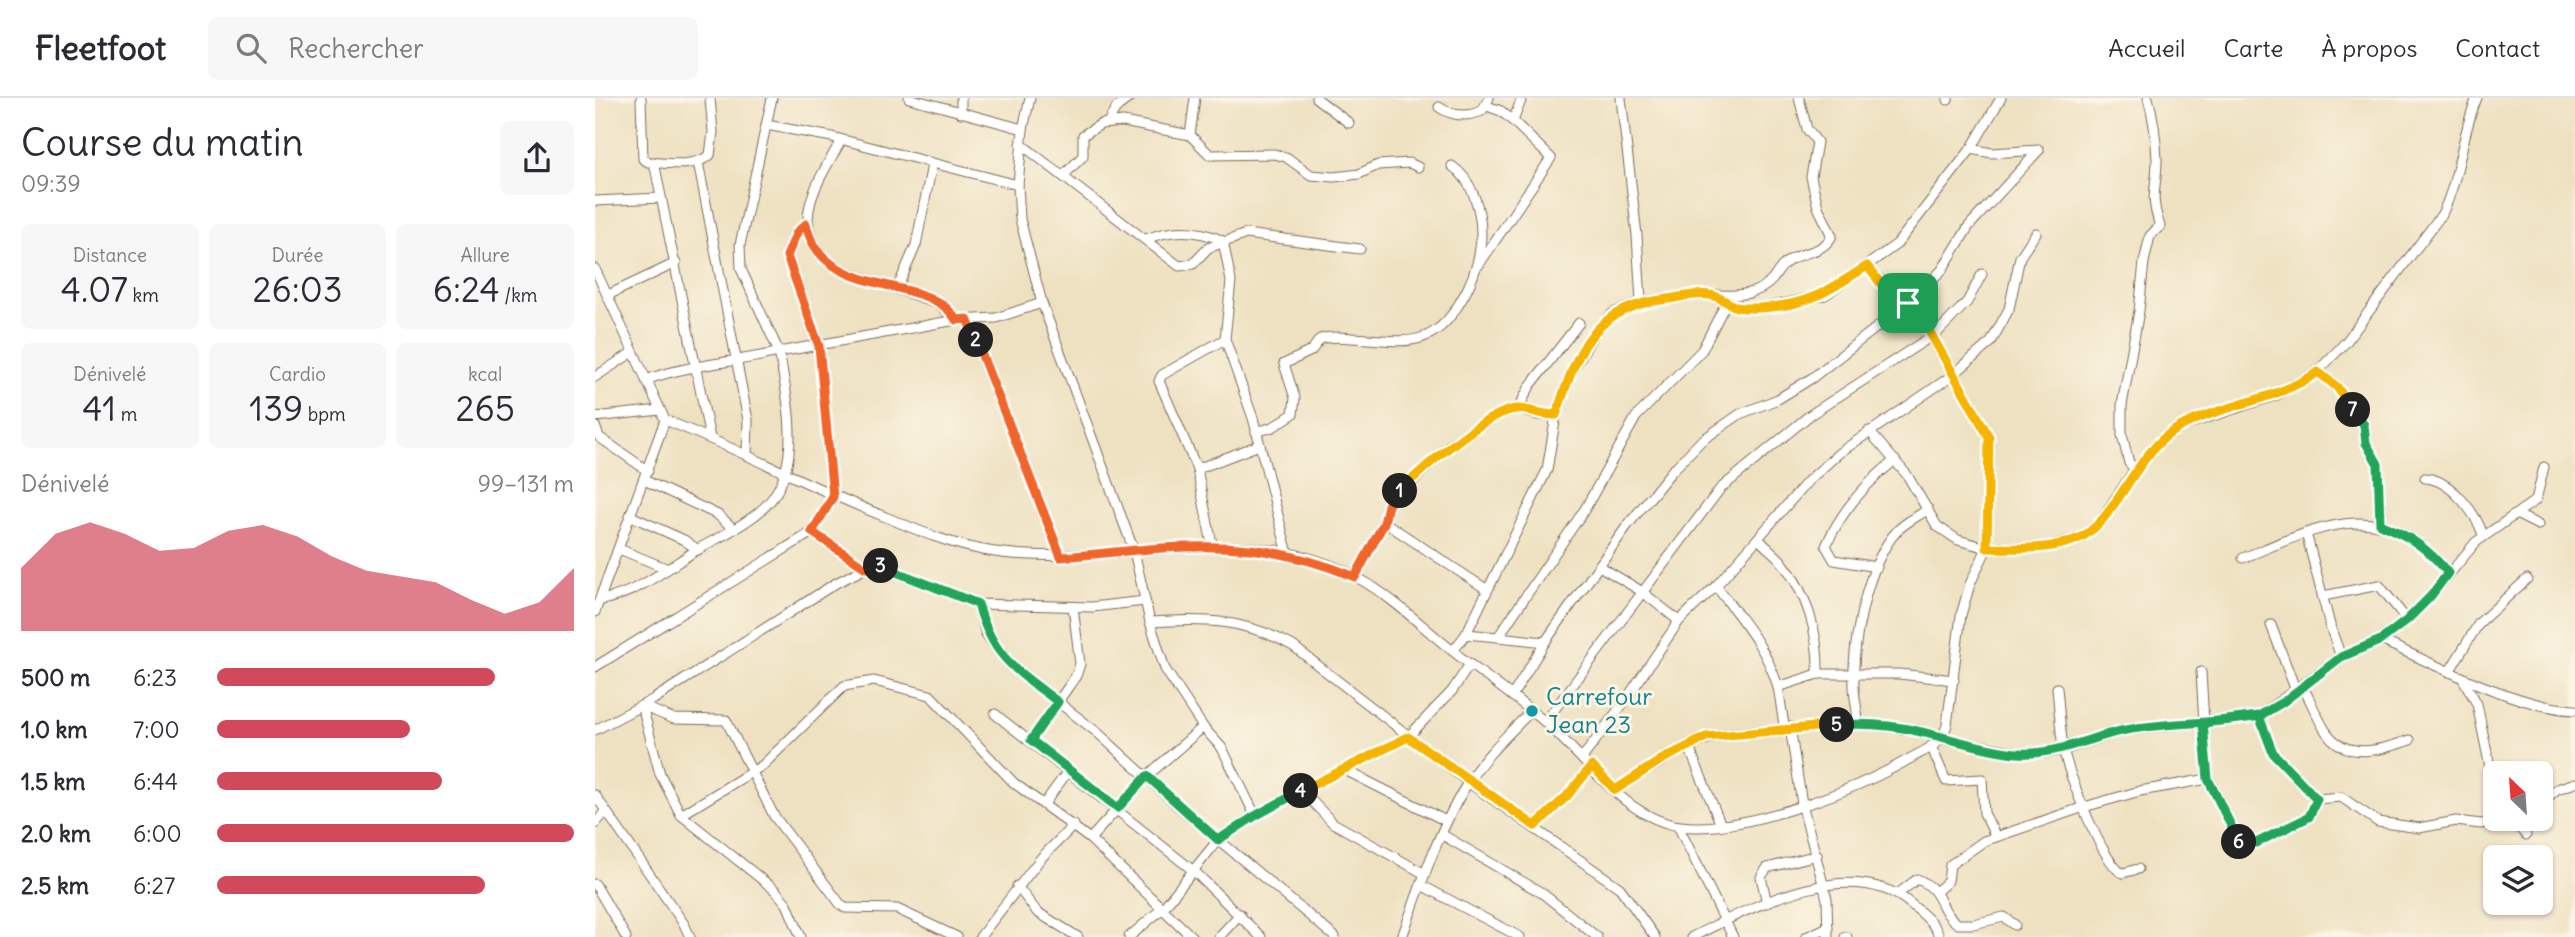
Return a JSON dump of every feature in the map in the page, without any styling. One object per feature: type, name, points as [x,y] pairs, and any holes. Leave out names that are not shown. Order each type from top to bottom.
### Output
[{"type":"street","points":[[641,98],[641,152],[643,159],[654,162],[698,162],[705,159],[713,149],[710,98]]},
{"type":"street","points":[[602,600],[629,593],[734,529],[763,509],[787,474],[790,452],[785,387],[779,352],[741,270],[740,259],[740,245],[772,98]]},
{"type":"street","points":[[909,98],[1023,129]]},
{"type":"street","points":[[961,98],[961,113]]},
{"type":"street","points":[[1030,98],[1023,129],[1018,185],[1023,236],[1042,303],[1134,551],[1150,622],[1170,679],[1203,727],[1222,748],[1255,816]]},
{"type":"street","points":[[1108,122],[1117,107],[1129,98]]},
{"type":"street","points":[[1190,135],[1195,98]]},
{"type":"street","points":[[1315,98],[1349,123]]},
{"type":"street","points":[[1513,121],[1522,98]]},
{"type":"street","points":[[1622,98],[1637,235],[1641,302]]},
{"type":"street","points":[[1453,651],[1466,634],[1547,470],[1556,415],[1568,379],[1595,332],[1613,313],[1641,302],[1712,295],[1742,296],[1755,291],[1770,282],[1785,263],[1818,251],[1832,236],[1818,208],[1811,177],[1817,142],[1807,130],[1799,98]]},
{"type":"street","points":[[1712,295],[1736,307],[1795,303],[1825,295],[1897,244],[1971,149],[2001,98]]},
{"type":"street","points":[[2135,469],[2129,463],[2122,435],[2121,413],[2144,262],[2150,236],[2160,228],[2152,201],[2151,150],[2155,122],[2148,98]]},
{"type":"street","points":[[1869,431],[1895,460],[1945,534],[1987,548],[2044,547],[2080,538],[2100,522],[2135,469],[2163,439],[2179,427],[2277,395],[2318,372],[2346,342],[2442,214],[2449,200],[2461,146],[2477,98]]},
{"type":"street","points":[[1256,432],[1273,427],[1295,410],[1294,392],[1284,369],[1286,361],[1311,351],[1323,337],[1409,341],[1433,334],[1447,323],[1477,267],[1551,158],[1513,121],[1488,102],[1482,111],[1464,116],[1455,115],[1439,107]]},
{"type":"street","points":[[1063,176],[1083,156],[1083,135],[1091,128],[1108,122],[1190,135],[1210,155],[1286,156],[1311,175],[1346,177],[1378,165],[1399,163],[1417,167]]},
{"type":"street","points":[[766,125],[1018,185]]},
{"type":"street","points":[[595,667],[812,532],[833,497],[819,346],[787,256],[797,232],[806,224],[814,191],[841,141]]},
{"type":"street","points":[[1021,144],[1185,267],[1193,264],[1208,248],[1246,233],[1360,249]]},
{"type":"street","points":[[1512,696],[1545,642],[1653,494],[1701,441],[1740,414],[1778,399],[1812,378],[1908,303],[1942,270],[1969,226],[2039,150],[1992,153],[1971,149]]},
{"type":"street","points":[[654,162],[710,438]]},
{"type":"street","points":[[698,162],[748,420],[747,455]]},
{"type":"street","points":[[897,289],[919,236],[932,165]]},
{"type":"street","points":[[1452,166],[1463,176],[1478,208],[1481,229],[1477,267]]},
{"type":"street","points":[[595,201],[661,198]]},
{"type":"street","points":[[806,224],[815,243],[832,264],[860,278],[938,303],[956,320]]},
{"type":"street","points":[[1146,239],[1190,232],[1208,234],[1223,242]]},
{"type":"street","points":[[1583,757],[1679,621],[1716,586],[1808,481],[1869,431],[1953,375],[1991,342],[2009,309],[2020,257],[2036,233]]},
{"type":"street","points":[[1223,242],[1231,281],[1225,339],[1256,432],[1288,554]]},
{"type":"street","points":[[608,295],[676,263]]},
{"type":"street","points":[[595,269],[597,281],[608,295],[665,420],[710,438],[833,497],[946,541],[984,551],[1061,557],[1212,544],[1288,554],[1355,577],[1414,617],[1453,651],[1545,722],[1635,807],[1658,820],[1678,826],[1721,825],[1803,804],[1886,773],[1931,746],[1941,738],[1947,725],[1961,615],[1987,548],[1990,444],[1985,427],[1908,303],[1882,285],[1867,266]]},
{"type":"street","points":[[1545,722],[1720,489],[1810,415],[1931,337],[1959,311],[1982,274]]},
{"type":"street","points":[[1498,637],[1585,509],[1636,416],[1702,351],[1727,301]]},
{"type":"street","points":[[646,380],[696,365],[738,361],[956,320],[996,318],[1042,303]]},
{"type":"street","points":[[967,319],[1061,557]]},
{"type":"street","points":[[1518,409],[1530,386],[1579,323]]},
{"type":"street","points":[[1212,544],[1197,469],[1159,381],[1162,375],[1225,339]]},
{"type":"street","points":[[595,376],[633,352]]},
{"type":"street","points":[[2318,372],[2337,387],[2364,425],[2366,443],[2378,464],[2380,524]]},
{"type":"street","points":[[1355,577],[1384,523],[1388,505],[1450,445],[1498,414],[1518,409],[1538,415],[1556,415]]},
{"type":"street","points":[[595,417],[660,410]]},
{"type":"street","points":[[595,612],[602,600],[665,420]]},
{"type":"street","points":[[595,426],[603,441],[646,475],[718,515],[734,529]]},
{"type":"street","points":[[1197,469],[1259,445]]},
{"type":"street","points":[[1877,567],[1834,560],[1826,546],[1850,503],[1872,478],[1895,460]]},
{"type":"street","points":[[1615,790],[1688,745],[1724,734],[1787,727],[1858,724],[1917,730],[1941,738],[2016,752],[2063,750],[2120,731],[2259,716],[2341,657],[2381,640],[2407,620],[2483,535],[2536,500],[2544,467]]},
{"type":"street","points":[[2425,478],[2438,481],[2471,510],[2483,535]]},
{"type":"street","points":[[1858,724],[1854,674],[1856,631],[1877,567],[1898,530],[1929,509]]},
{"type":"street","points":[[2518,514],[2538,525]]},
{"type":"street","points":[[631,516],[684,540],[698,550]]},
{"type":"street","points":[[1384,523],[1486,589]]},
{"type":"street","points":[[2243,558],[2327,526],[2380,524],[2407,535],[2428,549],[2448,573]]},
{"type":"street","points":[[812,532],[866,568]]},
{"type":"street","points":[[2306,533],[2341,657]]},
{"type":"street","points":[[1758,538],[1789,572],[1808,607],[1816,638],[1818,674]]},
{"type":"street","points":[[619,548],[668,569]]},
{"type":"street","points":[[595,730],[642,706],[836,583],[874,564],[978,604],[1073,607],[1145,601]]},
{"type":"street","points":[[1601,567],[1641,591],[1679,621]]},
{"type":"street","points":[[2449,672],[2479,623],[2527,579]]},
{"type":"street","points":[[2323,596],[2379,584],[2407,620]]},
{"type":"street","points":[[1716,586],[1756,637],[1778,687],[1829,907],[1828,932],[1806,937]]},
{"type":"street","points":[[978,604],[986,634],[1001,655],[1335,937]]},
{"type":"street","points":[[1031,740],[1058,702],[1080,664],[1073,607]]},
{"type":"street","points":[[1150,622],[1198,619],[1266,631],[1293,646],[1468,782],[1535,826],[1620,888],[1655,937]]},
{"type":"street","points":[[2271,625],[2299,688],[2325,729],[2346,746],[2371,752],[2410,740]]},
{"type":"street","points":[[1466,634],[1545,642]]},
{"type":"street","points":[[2381,640],[2462,677],[2549,706],[2575,710]]},
{"type":"street","points":[[1129,937],[1163,908],[1195,872],[1218,840],[1255,816],[1408,737],[1452,691],[1470,664]]},
{"type":"street","points":[[2201,672],[2208,779],[2239,842],[2245,844],[2271,838],[2309,817],[2317,799]]},
{"type":"street","points":[[1778,687],[1818,674],[1899,674],[1954,680]]},
{"type":"street","points":[[2462,677],[2480,714],[2489,761]]},
{"type":"street","points":[[681,815],[751,773],[779,752],[844,686],[874,681],[930,695],[991,761],[1090,839],[1192,937]]},
{"type":"street","points":[[2057,688],[2063,750],[2084,807],[2113,867],[2123,873],[2138,869]]},
{"type":"street","points":[[642,706],[674,719],[726,720],[774,816],[845,908],[897,909],[957,937]]},
{"type":"street","points":[[642,706],[660,774],[681,815],[775,890],[787,904],[801,937]]},
{"type":"street","points":[[1402,937],[1441,834],[1468,782],[1497,745],[1531,711]]},
{"type":"street","points":[[995,714],[1118,808],[1195,872],[1261,937]]},
{"type":"street","points":[[2259,716],[2273,753],[2317,799]]},
{"type":"street","points":[[1090,839],[1147,776],[1203,727]]},
{"type":"street","points":[[1688,745],[1721,825]]},
{"type":"street","points":[[1931,746],[1946,781],[1982,779],[1984,813],[1996,837]]},
{"type":"street","points":[[1535,826],[1567,796],[1592,766]]},
{"type":"street","points":[[1343,769],[1447,821]]},
{"type":"street","points":[[1044,804],[1068,771]]},
{"type":"street","points":[[1937,891],[1948,881],[1950,865],[1973,846],[2084,807],[2140,791],[2208,779]]},
{"type":"street","points":[[2553,793],[2575,783]]},
{"type":"street","points":[[1303,790],[1333,823],[1425,874]]},
{"type":"street","points":[[595,795],[684,924],[690,937]]},
{"type":"street","points":[[2317,799],[2341,797],[2378,822],[2419,828],[2453,821],[2483,823]]},
{"type":"street","points":[[595,824],[605,812]]},
{"type":"street","points":[[980,937],[1017,886],[1074,825]]},
{"type":"street","points":[[1678,826],[1733,937]]},
{"type":"street","points":[[2522,831],[2526,835]]},
{"type":"street","points":[[1441,834],[1542,893],[1597,937]]},
{"type":"street","points":[[1767,903],[1761,877],[1767,868],[1817,855]]},
{"type":"street","points":[[1899,893],[1917,879],[1937,891],[1948,914],[1958,924],[1973,924],[2004,917],[2015,925]]},
{"type":"street","points":[[1692,937],[1767,903],[1824,884],[1859,883],[1899,893],[1927,918],[1938,937]]},
{"type":"street","points":[[595,884],[626,937]]},
{"type":"street","points":[[1421,885],[1520,937]]},
{"type":"street","points":[[1017,886],[1037,912],[1079,937]]},
{"type":"street","points":[[1219,937],[1240,914]]},
{"type":"place","name":"Carrefour Jean 23","points":[[1532,711]]},
{"type":"route","points":[[1908,303],[1882,285],[1867,266],[1825,295],[1795,303],[1762,308],[1736,307],[1712,295],[1700,295],[1641,302],[1613,313],[1595,332],[1579,358],[1568,379],[1556,415],[1538,415],[1518,409],[1498,414],[1450,445],[1388,505],[1384,523],[1355,577],[1324,564],[1288,554],[1212,544],[1061,557],[967,319],[956,320],[954,315],[938,303],[843,271],[824,257],[806,224],[797,232],[787,256],[812,320],[824,383],[833,497],[826,513],[812,532],[866,568],[874,564],[978,604],[986,634],[1001,655],[1058,702],[1031,740],[1118,808],[1147,776],[1218,840],[1255,816],[1408,737],[1468,782],[1535,826],[1552,812],[1592,766],[1615,790],[1688,745],[1706,737],[1724,734],[1798,726],[1858,724],[1917,730],[1941,738],[2016,752],[2045,753],[2063,750],[2120,731],[2259,716],[2273,753],[2317,799],[2313,814],[2271,838],[2250,844],[2239,842],[2208,779],[2203,723],[2259,716],[2283,702],[2341,657],[2381,640],[2407,620],[2430,597],[2448,573],[2428,549],[2407,535],[2380,524],[2378,464],[2366,443],[2364,425],[2337,387],[2318,372],[2277,395],[2179,427],[2163,439],[2135,469],[2100,522],[2080,538],[2044,547],[1987,548],[1989,437],[1928,329],[1908,303]]}]
